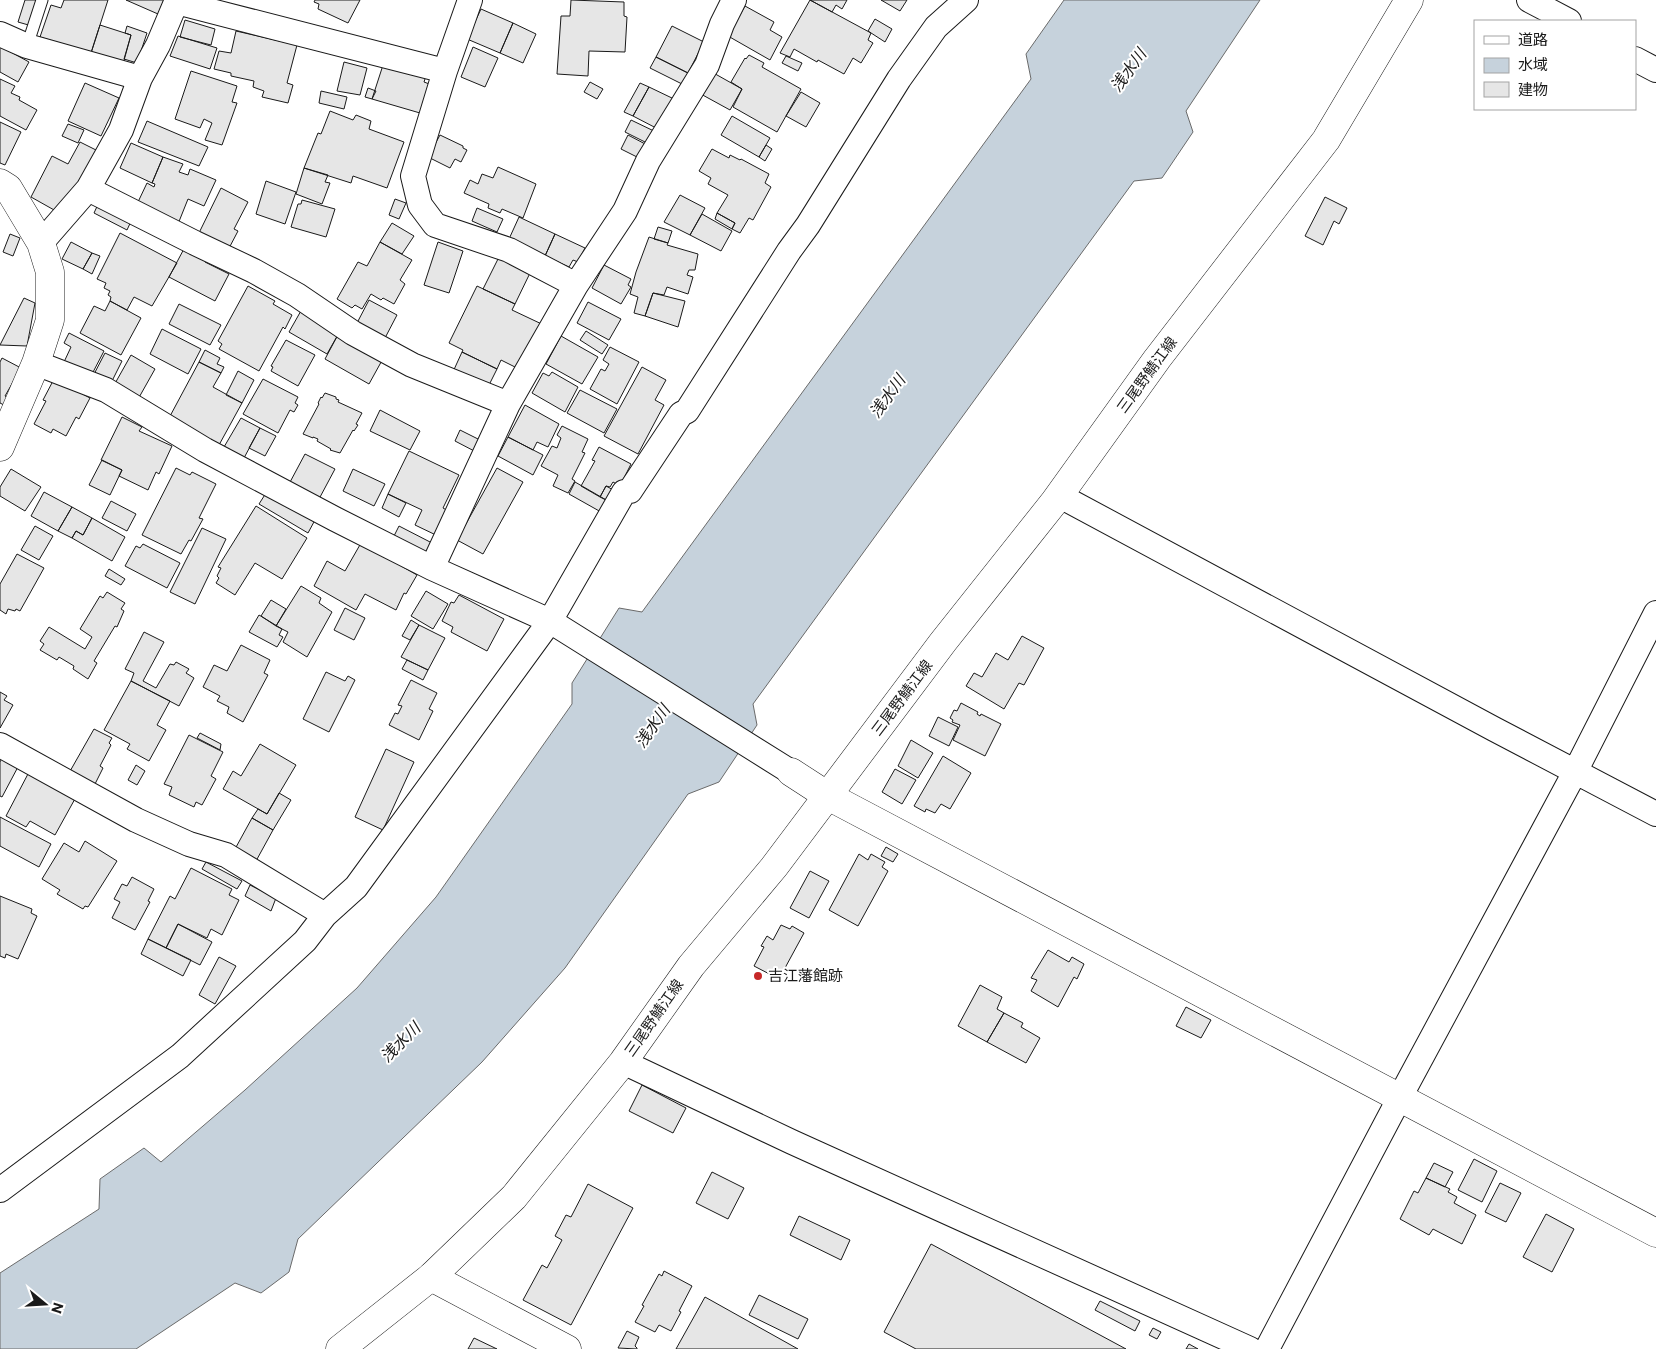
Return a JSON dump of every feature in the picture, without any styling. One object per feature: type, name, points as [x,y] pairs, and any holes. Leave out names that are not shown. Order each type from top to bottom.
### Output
[{"type":"main road","name":"三尾野鯖江線","points":[[340,1349],[431,1277],[514,1197],[623,1062],[691,966],[774,867],[943,642],[1056,501],[1157,359],[1326,140],[1409,0]]},
{"type":"main road","points":[[0,183],[8,188],[41,243],[50,272],[50,320],[36,363],[0,447]]},
{"type":"main road","points":[[791,772],[828,796],[1656,1233]]},
{"type":"main road","points":[[431,1277],[567,1349]]},
{"type":"street","points":[[470,0],[445,70],[412,176],[420,205],[435,225],[509,250],[576,285]]},
{"type":"street","points":[[432,568],[508,404],[576,285],[625,211],[648,161],[706,65],[722,24],[734,0]]},
{"type":"street","points":[[0,1190],[180,1056],[305,941],[325,915],[356,887],[550,621],[624,492],[630,491],[681,414],[686,411],[789,251],[808,225],[899,79],[936,27],[966,0]]},
{"type":"street","points":[[1529,0],[1567,20]]},
{"type":"street","points":[[41,243],[88,189],[121,130],[140,78],[158,44],[176,1],[445,70]]},
{"type":"street","points":[[0,34],[27,46],[140,78]]},
{"type":"street","points":[[1636,60],[1656,70]]},
{"type":"street","points":[[88,189],[254,271],[296,295],[353,333],[412,365],[508,404]]},
{"type":"street","points":[[36,363],[106,390],[205,450],[432,568],[550,621],[791,772]]},
{"type":"street","points":[[1056,501],[1062,497],[1656,814]]},
{"type":"street","points":[[1267,1349],[1575,772],[1656,613]]},
{"type":"street","points":[[0,745],[136,820],[189,844],[226,855],[325,915]]},
{"type":"street","points":[[623,1062],[792,1142],[1250,1349]]},
{"type":"lane","points":[[27,46],[42,0]]},
{"type":"water","name":"浅水川","points":[[1064,0],[1260,0],[1186,111],[1193,132],[1162,178],[1134,181],[753,704],[757,725],[719,782],[688,794],[565,968],[482,1062],[298,1239],[289,1272],[261,1293],[235,1283],[136,1349],[0,1349],[0,1273],[99,1209],[100,1179],[144,1148],[161,1162],[245,1090],[357,988],[436,897],[572,704],[572,683],[619,608],[642,612],[1031,79],[1026,54]]},
{"type":"building","points":[[25,0],[40,0],[32,26],[18,22]]},
{"type":"building","points":[[64,0],[108,0],[91,53],[40,37],[51,5],[61,8]]},
{"type":"building","points":[[126,0],[164,0],[158,14]]},
{"type":"building","points":[[315,0],[360,0],[348,23],[318,9],[319,4],[314,2]]},
{"type":"building","points":[[571,0],[624,2],[624,16],[627,17],[625,52],[589,51],[588,76],[557,74],[561,16],[570,16]]},
{"type":"building","points":[[810,0],[871,33],[868,40],[873,43],[861,63],[853,58],[844,74],[794,49],[790,57],[780,53]]},
{"type":"building","points":[[810,0],[847,0],[842,9],[836,5],[832,12]]},
{"type":"building","points":[[881,0],[907,0],[900,11]]},
{"type":"building","points":[[745,6],[774,22],[770,30],[782,37],[770,60],[728,36]]},
{"type":"building","points":[[481,9],[513,23],[500,53],[467,39]]},
{"type":"building","points":[[875,19],[892,29],[885,42],[868,31]]},
{"type":"building","points":[[185,20],[215,29],[211,45],[180,37]]},
{"type":"building","points":[[513,23],[536,34],[523,63],[500,53]]},
{"type":"building","points":[[100,25],[131,35],[123,64],[91,53]]},
{"type":"building","points":[[127,26],[147,33],[137,63],[124,59],[131,35],[125,33]]},
{"type":"building","points":[[672,26],[704,42],[688,73],[656,57]]},
{"type":"building","points":[[236,31],[297,45],[287,83],[293,85],[288,103],[262,97],[264,91],[253,87],[254,81],[231,76],[231,73],[214,69],[219,51],[231,53]]},
{"type":"building","points":[[178,36],[217,48],[210,69],[170,56]]},
{"type":"building","points":[[0,46],[29,62],[18,82],[0,72]]},
{"type":"building","points":[[473,47],[498,58],[485,87],[461,77]]},
{"type":"building","points":[[749,55],[764,63],[762,67],[801,89],[777,132],[733,107],[742,89],[731,82],[745,58]]},
{"type":"building","points":[[786,56],[802,63],[798,71],[782,63]]},
{"type":"building","points":[[656,57],[688,73],[682,84],[650,68]]},
{"type":"building","points":[[344,62],[367,68],[360,95],[337,91]]},
{"type":"building","points":[[384,62],[426,76],[424,82],[432,85],[420,113],[372,99]]},
{"type":"building","points":[[191,71],[237,86],[232,102],[237,103],[222,145],[205,140],[212,123],[204,119],[200,128],[175,119]]},
{"type":"building","points":[[710,71],[742,89],[730,110],[699,93]]},
{"type":"building","points":[[0,79],[15,86],[11,93],[20,97],[19,100],[37,110],[26,130],[0,116]]},
{"type":"building","points":[[590,82],[603,89],[597,99],[584,92]]},
{"type":"building","points":[[85,83],[119,98],[101,136],[68,121]]},
{"type":"building","points":[[640,83],[649,87],[633,116],[624,112]]},
{"type":"building","points":[[649,87],[674,99],[658,129],[633,116]]},
{"type":"building","points":[[368,88],[376,91],[372,99],[365,97]]},
{"type":"building","points":[[321,91],[347,97],[344,109],[319,103]]},
{"type":"building","points":[[801,92],[820,103],[806,127],[786,116]]},
{"type":"building","points":[[330,111],[353,120],[356,115],[371,121],[369,129],[404,142],[387,188],[353,176],[351,183],[304,168],[318,133],[321,134]]},
{"type":"building","points":[[732,116],[770,138],[759,157],[721,135]]},
{"type":"building","points":[[631,120],[656,132],[649,144],[625,132]]},
{"type":"building","points":[[147,121],[208,147],[199,166],[138,142]]},
{"type":"building","points":[[0,122],[21,132],[5,165],[0,163]]},
{"type":"building","points":[[68,124],[84,130],[78,143],[62,136]]},
{"type":"building","points":[[440,135],[463,146],[467,150],[461,162],[455,159],[450,168],[428,157]]},
{"type":"building","points":[[628,135],[649,146],[641,159],[621,149]]},
{"type":"building","points":[[80,142],[98,151],[63,215],[31,197],[52,156],[68,164]]},
{"type":"building","points":[[131,143],[163,157],[152,183],[120,168]]},
{"type":"building","points":[[766,145],[772,149],[765,161],[759,157]]},
{"type":"building","points":[[712,149],[729,158],[730,155],[741,159],[769,174],[765,183],[771,187],[753,220],[749,218],[740,233],[732,229],[735,223],[717,213],[728,195],[708,184],[711,178],[699,171]]},
{"type":"building","points":[[163,157],[183,164],[179,172],[188,175],[190,169],[216,180],[204,206],[188,199],[178,224],[138,202],[147,183],[154,187],[155,184],[152,183]]},
{"type":"building","points":[[498,167],[536,184],[523,218],[502,209],[500,213],[488,208],[489,204],[464,193],[470,180],[478,184],[482,174],[493,178]]},
{"type":"building","points":[[304,168],[328,175],[325,182],[330,183],[322,204],[296,194]]},
{"type":"building","points":[[266,181],[296,192],[285,224],[256,214]]},
{"type":"building","points":[[221,188],[248,202],[234,229],[238,231],[227,252],[197,237]]},
{"type":"building","points":[[680,195],[705,208],[690,235],[664,222]]},
{"type":"building","points":[[1325,197],[1347,208],[1339,224],[1334,221],[1323,245],[1305,236]]},
{"type":"building","points":[[395,199],[406,203],[399,219],[389,215]]},
{"type":"building","points":[[100,200],[133,217],[127,230],[94,213]]},
{"type":"building","points":[[302,200],[335,209],[326,237],[291,227],[298,204],[301,204]]},
{"type":"building","points":[[477,208],[503,219],[497,232],[472,221]]},
{"type":"building","points":[[717,213],[735,223],[732,229],[715,219]]},
{"type":"building","points":[[702,214],[732,231],[721,251],[690,235]]},
{"type":"building","points":[[519,217],[555,234],[545,256],[509,239]]},
{"type":"building","points":[[392,223],[414,236],[402,254],[380,242]]},
{"type":"building","points":[[658,227],[672,231],[668,243],[654,239]]},
{"type":"building","points":[[120,233],[177,263],[152,306],[134,297],[127,310],[110,301],[111,297],[108,295],[110,291],[104,288],[106,283],[97,279]]},
{"type":"building","points":[[10,234],[20,238],[13,256],[3,252]]},
{"type":"building","points":[[555,234],[585,248],[578,262],[573,260],[569,267],[545,256]]},
{"type":"building","points":[[649,237],[668,243],[667,245],[698,254],[695,270],[689,270],[687,275],[693,277],[688,294],[667,287],[664,295],[653,293],[645,316],[634,313],[638,297],[630,294]]},
{"type":"building","points":[[71,242],[92,253],[83,269],[62,259]]},
{"type":"building","points":[[380,242],[412,260],[400,280],[405,284],[394,304],[383,298],[381,300],[371,294],[362,309],[355,305],[352,308],[337,299],[358,262],[367,266]]},
{"type":"building","points":[[438,242],[463,251],[449,293],[424,285]]},
{"type":"building","points":[[186,245],[207,255],[205,262],[229,274],[215,301],[169,277]]},
{"type":"building","points":[[92,253],[100,256],[92,274],[83,269]]},
{"type":"building","points":[[500,255],[531,271],[515,304],[483,289]]},
{"type":"building","points":[[604,265],[631,279],[628,285],[631,287],[621,304],[592,288]]},
{"type":"building","points":[[248,286],[275,301],[273,304],[292,315],[285,329],[283,327],[259,371],[219,349],[222,344],[218,341]]},
{"type":"building","points":[[477,286],[515,304],[512,310],[548,327],[519,369],[501,360],[497,369],[462,352],[463,350],[449,343]]},
{"type":"building","points":[[653,293],[685,301],[678,327],[645,316]]},
{"type":"building","points":[[24,298],[35,303],[27,346],[0,345]]},
{"type":"building","points":[[369,300],[397,315],[385,338],[357,323]]},
{"type":"building","points":[[110,301],[141,318],[121,355],[80,333],[94,306],[105,311]]},
{"type":"building","points":[[588,302],[621,319],[609,340],[577,323]]},
{"type":"building","points":[[179,304],[221,325],[210,345],[169,324]]},
{"type":"building","points":[[302,309],[340,331],[327,354],[289,332]]},
{"type":"building","points":[[162,329],[201,349],[188,374],[150,354]]},
{"type":"building","points":[[340,331],[385,355],[369,384],[325,359]]},
{"type":"building","points":[[586,331],[608,345],[602,354],[580,340]]},
{"type":"building","points":[[69,333],[104,351],[91,376],[64,362],[71,347],[64,343]]},
{"type":"building","points":[[561,336],[598,357],[582,384],[546,364]]},
{"type":"building","points":[[286,340],[315,355],[298,386],[271,371],[273,367],[271,366]]},
{"type":"building","points":[[610,347],[639,362],[617,404],[590,389],[601,369],[605,371],[609,364],[603,360]]},
{"type":"building","points":[[205,350],[220,358],[217,364],[224,367],[221,373],[199,362]]},
{"type":"building","points":[[462,352],[497,369],[486,391],[452,374]]},
{"type":"building","points":[[105,353],[122,361],[109,387],[92,378]]},
{"type":"building","points":[[131,355],[155,369],[137,401],[113,387]]},
{"type":"building","points":[[2,358],[21,368],[5,396],[8,398],[4,405],[0,403],[0,362]]},
{"type":"building","points":[[199,362],[221,373],[213,387],[242,403],[219,445],[169,418]]},
{"type":"building","points":[[642,367],[666,380],[655,400],[664,405],[638,454],[604,436]]},
{"type":"building","points":[[238,371],[254,380],[242,403],[226,395]]},
{"type":"building","points":[[552,372],[578,387],[565,412],[532,393],[543,373],[549,376]]},
{"type":"building","points":[[54,379],[90,398],[79,419],[76,417],[66,436],[53,429],[51,433],[34,424],[46,401],[43,400]]},
{"type":"building","points":[[263,379],[298,397],[295,403],[298,405],[294,412],[290,410],[278,433],[243,414]]},
{"type":"building","points":[[580,390],[617,409],[604,433],[567,413]]},
{"type":"building","points":[[325,393],[336,397],[339,400],[338,402],[362,413],[356,424],[358,425],[353,430],[340,453],[330,450],[317,441],[318,439],[303,434],[321,397]]},
{"type":"building","points":[[525,405],[559,424],[548,447],[537,442],[533,450],[508,437]]},
{"type":"building","points":[[380,410],[420,431],[410,450],[370,431]]},
{"type":"building","points":[[122,417],[142,427],[139,431],[172,446],[159,474],[156,472],[148,490],[119,476],[122,470],[101,460]]},
{"type":"building","points":[[241,418],[260,428],[244,458],[224,447]]},
{"type":"building","points":[[562,426],[588,439],[582,452],[585,453],[572,479],[575,481],[568,493],[553,486],[558,475],[541,466],[552,446],[557,448],[561,438],[557,435]]},
{"type":"building","points":[[260,428],[276,436],[265,456],[249,448]]},
{"type":"building","points":[[460,430],[486,443],[480,454],[455,441]]},
{"type":"building","points":[[508,437],[543,455],[533,475],[498,456]]},
{"type":"building","points":[[599,447],[631,464],[620,486],[613,482],[610,487],[606,486],[600,497],[581,486],[595,461],[592,460]]},
{"type":"building","points":[[409,451],[459,475],[443,508],[450,512],[438,536],[415,525],[422,510],[388,494]]},
{"type":"building","points":[[305,454],[335,469],[319,499],[289,484]]},
{"type":"building","points":[[102,460],[122,470],[110,495],[89,485]]},
{"type":"building","points":[[176,468],[190,475],[192,472],[216,484],[199,518],[203,519],[191,541],[189,540],[181,554],[142,535]]},
{"type":"building","points":[[497,468],[523,482],[483,554],[457,540]]},
{"type":"building","points":[[11,469],[41,487],[25,511],[0,496],[0,487]]},
{"type":"building","points":[[353,469],[385,484],[374,506],[343,491]]},
{"type":"building","points":[[575,482],[608,501],[601,512],[569,494]]},
{"type":"building","points":[[606,486],[617,492],[608,501],[600,497]]},
{"type":"building","points":[[44,492],[72,507],[58,531],[31,516]]},
{"type":"building","points":[[266,493],[315,520],[308,533],[259,504]]},
{"type":"building","points":[[388,494],[406,503],[399,517],[382,508]]},
{"type":"building","points":[[111,501],[136,514],[127,531],[102,518]]},
{"type":"building","points":[[256,506],[307,538],[282,579],[255,563],[235,595],[216,583],[221,568],[218,567]]},
{"type":"building","points":[[72,507],[92,518],[83,535],[76,531],[72,538],[58,531]]},
{"type":"building","points":[[92,518],[125,537],[112,561],[72,538],[76,531],[83,535]]},
{"type":"building","points":[[35,526],[53,536],[39,560],[21,550]]},
{"type":"building","points":[[399,526],[432,543],[426,556],[393,538]]},
{"type":"building","points":[[202,528],[226,539],[195,604],[170,592]]},
{"type":"building","points":[[361,543],[417,575],[406,594],[404,593],[396,610],[365,594],[356,610],[314,586],[327,561],[345,571]]},
{"type":"building","points":[[143,544],[180,563],[167,588],[125,566],[136,546],[140,548]]},
{"type":"building","points":[[17,554],[44,568],[20,611],[8,609],[6,614],[0,610],[0,584]]},
{"type":"building","points":[[109,569],[125,579],[121,585],[105,576]]},
{"type":"building","points":[[301,586],[321,598],[319,603],[332,612],[307,657],[283,642],[288,632],[276,626]]},
{"type":"building","points":[[426,591],[448,604],[433,629],[411,616]]},
{"type":"building","points":[[107,592],[125,603],[121,609],[124,611],[117,627],[115,626],[94,661],[97,663],[88,679],[73,669],[74,666],[59,657],[57,660],[40,650],[44,644],[40,641],[49,627],[85,649],[92,637],[80,629],[100,596],[103,598]]},
{"type":"building","points":[[459,595],[504,619],[487,651],[451,632],[453,627],[442,621],[451,602],[454,603]]},
{"type":"building","points":[[271,600],[286,609],[276,626],[261,616]]},
{"type":"building","points":[[345,608],[365,618],[354,640],[334,630]]},
{"type":"building","points":[[259,615],[282,629],[279,635],[283,637],[277,647],[249,632]]},
{"type":"building","points":[[411,620],[419,625],[410,640],[402,636]]},
{"type":"building","points":[[419,625],[445,638],[428,670],[401,657]]},
{"type":"building","points":[[144,632],[164,642],[143,681],[156,688],[170,664],[174,665],[176,662],[189,669],[186,673],[194,678],[179,706],[131,681],[134,673],[125,669]]},
{"type":"building","points":[[1022,636],[1044,648],[1024,685],[1019,683],[1004,709],[966,686],[974,673],[982,677],[996,653],[1008,660]]},
{"type":"building","points":[[241,645],[270,660],[264,673],[268,675],[243,722],[227,713],[229,707],[217,701],[220,696],[203,687],[214,665],[227,671]]},
{"type":"building","points":[[407,660],[428,670],[423,680],[402,669]]},
{"type":"building","points":[[326,672],[345,681],[348,676],[355,680],[329,732],[303,719]]},
{"type":"building","points":[[411,680],[437,693],[429,709],[433,711],[419,740],[389,725],[395,713],[398,714],[402,706],[398,705]]},
{"type":"building","points":[[131,681],[170,701],[157,725],[166,730],[149,761],[127,749],[130,744],[104,730]]},
{"type":"building","points":[[0,692],[7,696],[4,700],[13,705],[0,728]]},
{"type":"building","points":[[961,703],[978,712],[977,714],[980,716],[981,714],[1001,724],[985,756],[953,740],[960,725],[952,722],[953,720],[950,718],[954,710],[957,711]]},
{"type":"building","points":[[938,717],[958,727],[949,746],[929,736]]},
{"type":"building","points":[[94,729],[112,738],[109,743],[111,745],[100,766],[103,768],[94,786],[69,773]]},
{"type":"building","points":[[200,733],[221,744],[220,750],[197,738]]},
{"type":"building","points":[[189,735],[223,752],[211,776],[216,779],[202,805],[196,802],[194,807],[169,795],[172,787],[164,784]]},
{"type":"building","points":[[911,740],[933,753],[918,778],[898,766]]},
{"type":"building","points":[[260,744],[296,765],[267,814],[223,789],[233,771],[241,776]]},
{"type":"building","points":[[386,749],[414,762],[383,830],[355,817]]},
{"type":"building","points":[[3,756],[19,765],[2,797],[0,796],[0,762]]},
{"type":"building","points":[[943,756],[971,773],[950,809],[941,804],[935,813],[926,809],[925,812],[914,806]]},
{"type":"building","points":[[136,765],[145,771],[137,785],[128,780]]},
{"type":"building","points":[[895,769],[916,780],[902,804],[882,792]]},
{"type":"building","points":[[29,772],[76,797],[55,835],[30,821],[26,827],[6,816]]},
{"type":"building","points":[[279,793],[291,800],[273,830],[252,818],[258,809],[267,814]]},
{"type":"building","points":[[0,817],[51,844],[39,867],[0,846]]},
{"type":"building","points":[[252,818],[273,830],[256,861],[235,849]]},
{"type":"building","points":[[85,841],[117,861],[88,907],[85,906],[83,909],[57,894],[60,890],[42,879],[64,843],[79,852]]},
{"type":"building","points":[[886,847],[898,854],[893,862],[881,856]]},
{"type":"building","points":[[859,854],[868,860],[871,854],[885,862],[882,867],[888,871],[858,926],[829,910]]},
{"type":"building","points":[[206,862],[242,881],[237,889],[202,869]]},
{"type":"building","points":[[191,868],[232,889],[229,895],[239,900],[222,935],[211,929],[207,938],[178,924],[166,948],[148,939],[170,896],[175,899]]},
{"type":"building","points":[[810,871],[829,881],[809,918],[790,908]]},
{"type":"building","points":[[132,877],[154,889],[148,901],[150,902],[135,930],[112,918],[120,902],[114,899],[122,884],[127,886]]},
{"type":"building","points":[[250,885],[276,898],[271,911],[245,896]]},
{"type":"building","points":[[0,896],[32,909],[31,913],[37,916],[18,959],[6,954],[5,958],[0,956]]},
{"type":"building","points":[[178,924],[212,942],[200,965],[166,948]]},
{"type":"building","points":[[781,925],[790,929],[792,926],[804,933],[779,979],[754,966],[764,947],[761,946],[767,936],[773,940]]},
{"type":"building","points":[[148,939],[191,960],[183,976],[141,954]]},
{"type":"building","points":[[1048,950],[1069,962],[1072,957],[1084,964],[1077,979],[1074,977],[1058,1007],[1031,991],[1037,980],[1031,978]]},
{"type":"building","points":[[219,957],[236,966],[215,1004],[199,995]]},
{"type":"building","points":[[980,985],[1002,997],[997,1009],[1004,1013],[987,1042],[958,1026]]},
{"type":"building","points":[[1186,1007],[1211,1020],[1201,1038],[1176,1026]]},
{"type":"building","points":[[1004,1013],[1023,1023],[1021,1027],[1040,1038],[1026,1063],[987,1042]]},
{"type":"building","points":[[642,1085],[686,1108],[673,1133],[629,1111]]},
{"type":"building","points":[[1474,1159],[1497,1171],[1482,1202],[1458,1190]]},
{"type":"building","points":[[1434,1163],[1453,1172],[1445,1187],[1426,1178]]},
{"type":"building","points":[[712,1172],[744,1188],[728,1219],[696,1203]]},
{"type":"building","points":[[1426,1178],[1450,1189],[1448,1192],[1457,1197],[1454,1203],[1476,1215],[1462,1244],[1433,1229],[1429,1235],[1400,1219],[1414,1191],[1418,1193]]},
{"type":"building","points":[[1500,1183],[1521,1193],[1506,1222],[1485,1212]]},
{"type":"building","points":[[588,1184],[633,1208],[571,1325],[523,1300],[542,1265],[547,1268],[562,1240],[555,1236],[566,1215],[571,1217]]},
{"type":"building","points":[[1546,1214],[1574,1229],[1552,1272],[1523,1257]]},
{"type":"building","points":[[799,1216],[850,1240],[841,1260],[790,1235]]},
{"type":"building","points":[[931,1244],[1126,1349],[916,1349],[884,1332]]},
{"type":"building","points":[[664,1271],[692,1286],[671,1331],[659,1325],[655,1332],[635,1322],[659,1274],[662,1276]]},
{"type":"building","points":[[759,1295],[808,1319],[798,1339],[749,1315]]},
{"type":"building","points":[[705,1297],[798,1349],[676,1349]]},
{"type":"building","points":[[1100,1301],[1140,1321],[1135,1331],[1095,1310]]},
{"type":"building","points":[[1153,1328],[1161,1332],[1157,1339],[1149,1335]]},
{"type":"building","points":[[627,1331],[639,1337],[635,1346],[637,1349],[618,1348]]},
{"type":"building","points":[[474,1338],[497,1349],[468,1349]]},
{"type":"building","points":[[1189,1344],[1198,1349],[1186,1349]]},
{"type":"place","name":"吉江藩館跡","points":[[758,976]]}]
